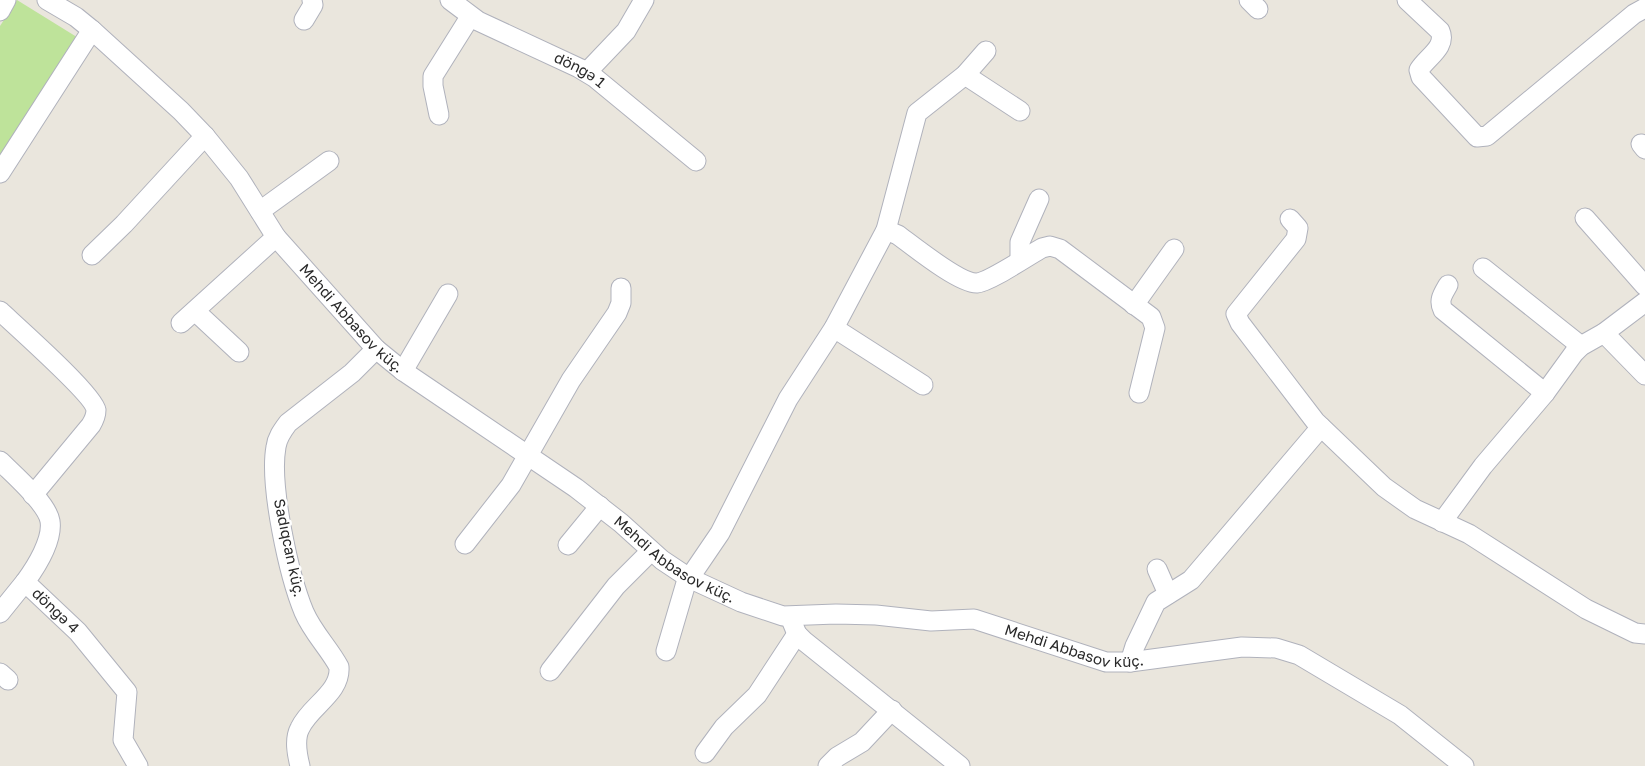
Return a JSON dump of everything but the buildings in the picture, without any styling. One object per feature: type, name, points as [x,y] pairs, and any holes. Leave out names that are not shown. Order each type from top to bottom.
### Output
[{"type":"street","points":[[0,11],[6,0]]},
{"type":"street","name":"Mehdi Abbasov küç.","points":[[47,0],[76,17],[92,30],[181,111],[205,136],[234,171],[276,238],[376,348],[403,372],[528,454],[600,506],[651,551],[689,578],[741,602],[770,612],[794,625],[836,614],[876,614],[931,621],[974,618],[1106,662],[1130,662],[1242,647],[1260,646],[1286,650],[1312,662],[1400,715],[1464,766]]},
{"type":"street","points":[[304,20],[312,5],[312,0]]},
{"type":"street","name":"döngə 1","points":[[450,0],[470,17],[587,72],[696,161]]},
{"type":"street","points":[[587,72],[626,31],[644,0]]},
{"type":"street","points":[[1407,0],[1440,31],[1442,37],[1442,44],[1419,70],[1421,77],[1477,137],[1481,138],[1487,136],[1529,103],[1634,14],[1645,8]]},
{"type":"street","points":[[439,115],[433,86],[433,76],[470,17]]},
{"type":"street","points":[[0,173],[92,30]]},
{"type":"street","points":[[666,651],[683,592],[689,578],[720,533],[788,399],[834,328],[886,230],[917,113],[965,75],[986,51]]},
{"type":"street","points":[[965,75],[1020,111]]},
{"type":"street","points":[[92,255],[124,224],[205,136]]},
{"type":"street","points":[[260,211],[329,161]]},
{"type":"street","points":[[1020,260],[1020,242],[1039,199]]},
{"type":"street","points":[[1585,218],[1645,286]]},
{"type":"street","points":[[1290,219],[1298,228],[1296,239],[1236,314],[1240,323],[1321,427],[1384,487],[1415,508],[1469,534],[1586,609],[1635,633],[1645,634]]},
{"type":"street","points":[[886,230],[898,235],[962,279],[977,283],[989,279],[1020,260],[1050,246],[1060,250],[1151,318],[1155,328],[1139,393]]},
{"type":"street","points":[[239,352],[188,317],[276,238]]},
{"type":"street","points":[[1134,305],[1174,249]]},
{"type":"street","points":[[1484,268],[1581,346]]},
{"type":"street","points":[[1448,285],[1441,298],[1440,304],[1443,310],[1545,393]]},
{"type":"street","points":[[465,544],[496,507],[571,380],[616,313],[621,303],[621,288]]},
{"type":"street","points":[[403,372],[448,294]]},
{"type":"street","points":[[1442,522],[1483,466],[1545,393],[1581,346],[1604,333],[1645,302]]},
{"type":"street","points":[[0,311],[84,393],[96,410],[91,425],[33,495]]},
{"type":"street","points":[[834,328],[923,385]]},
{"type":"street","points":[[1604,333],[1645,375]]},
{"type":"street","name":"Sadıqcan küç.","points":[[300,766],[297,739],[299,728],[337,682],[339,667],[312,629],[296,591],[279,512],[276,446],[280,434],[288,423],[352,372],[376,348]]},
{"type":"street","points":[[1130,662],[1146,620],[1156,602],[1191,580],[1321,427]]},
{"type":"street","name":"döngə 4","points":[[0,461],[33,495],[46,512],[50,528],[34,569],[25,582],[78,632],[127,692],[123,740],[138,766]]},
{"type":"street","points":[[568,545],[600,506]]},
{"type":"street","points":[[550,671],[616,586],[651,551]]},
{"type":"street","points":[[1157,569],[1168,594]]},
{"type":"street","points":[[0,613],[25,582]]},
{"type":"street","points":[[705,753],[724,727],[757,695],[794,625],[960,766]]},
{"type":"street","points":[[828,766],[837,757],[862,742],[892,710]]},
{"type":"green space","points":[[17,0],[80,39],[0,164],[0,26]]}]
